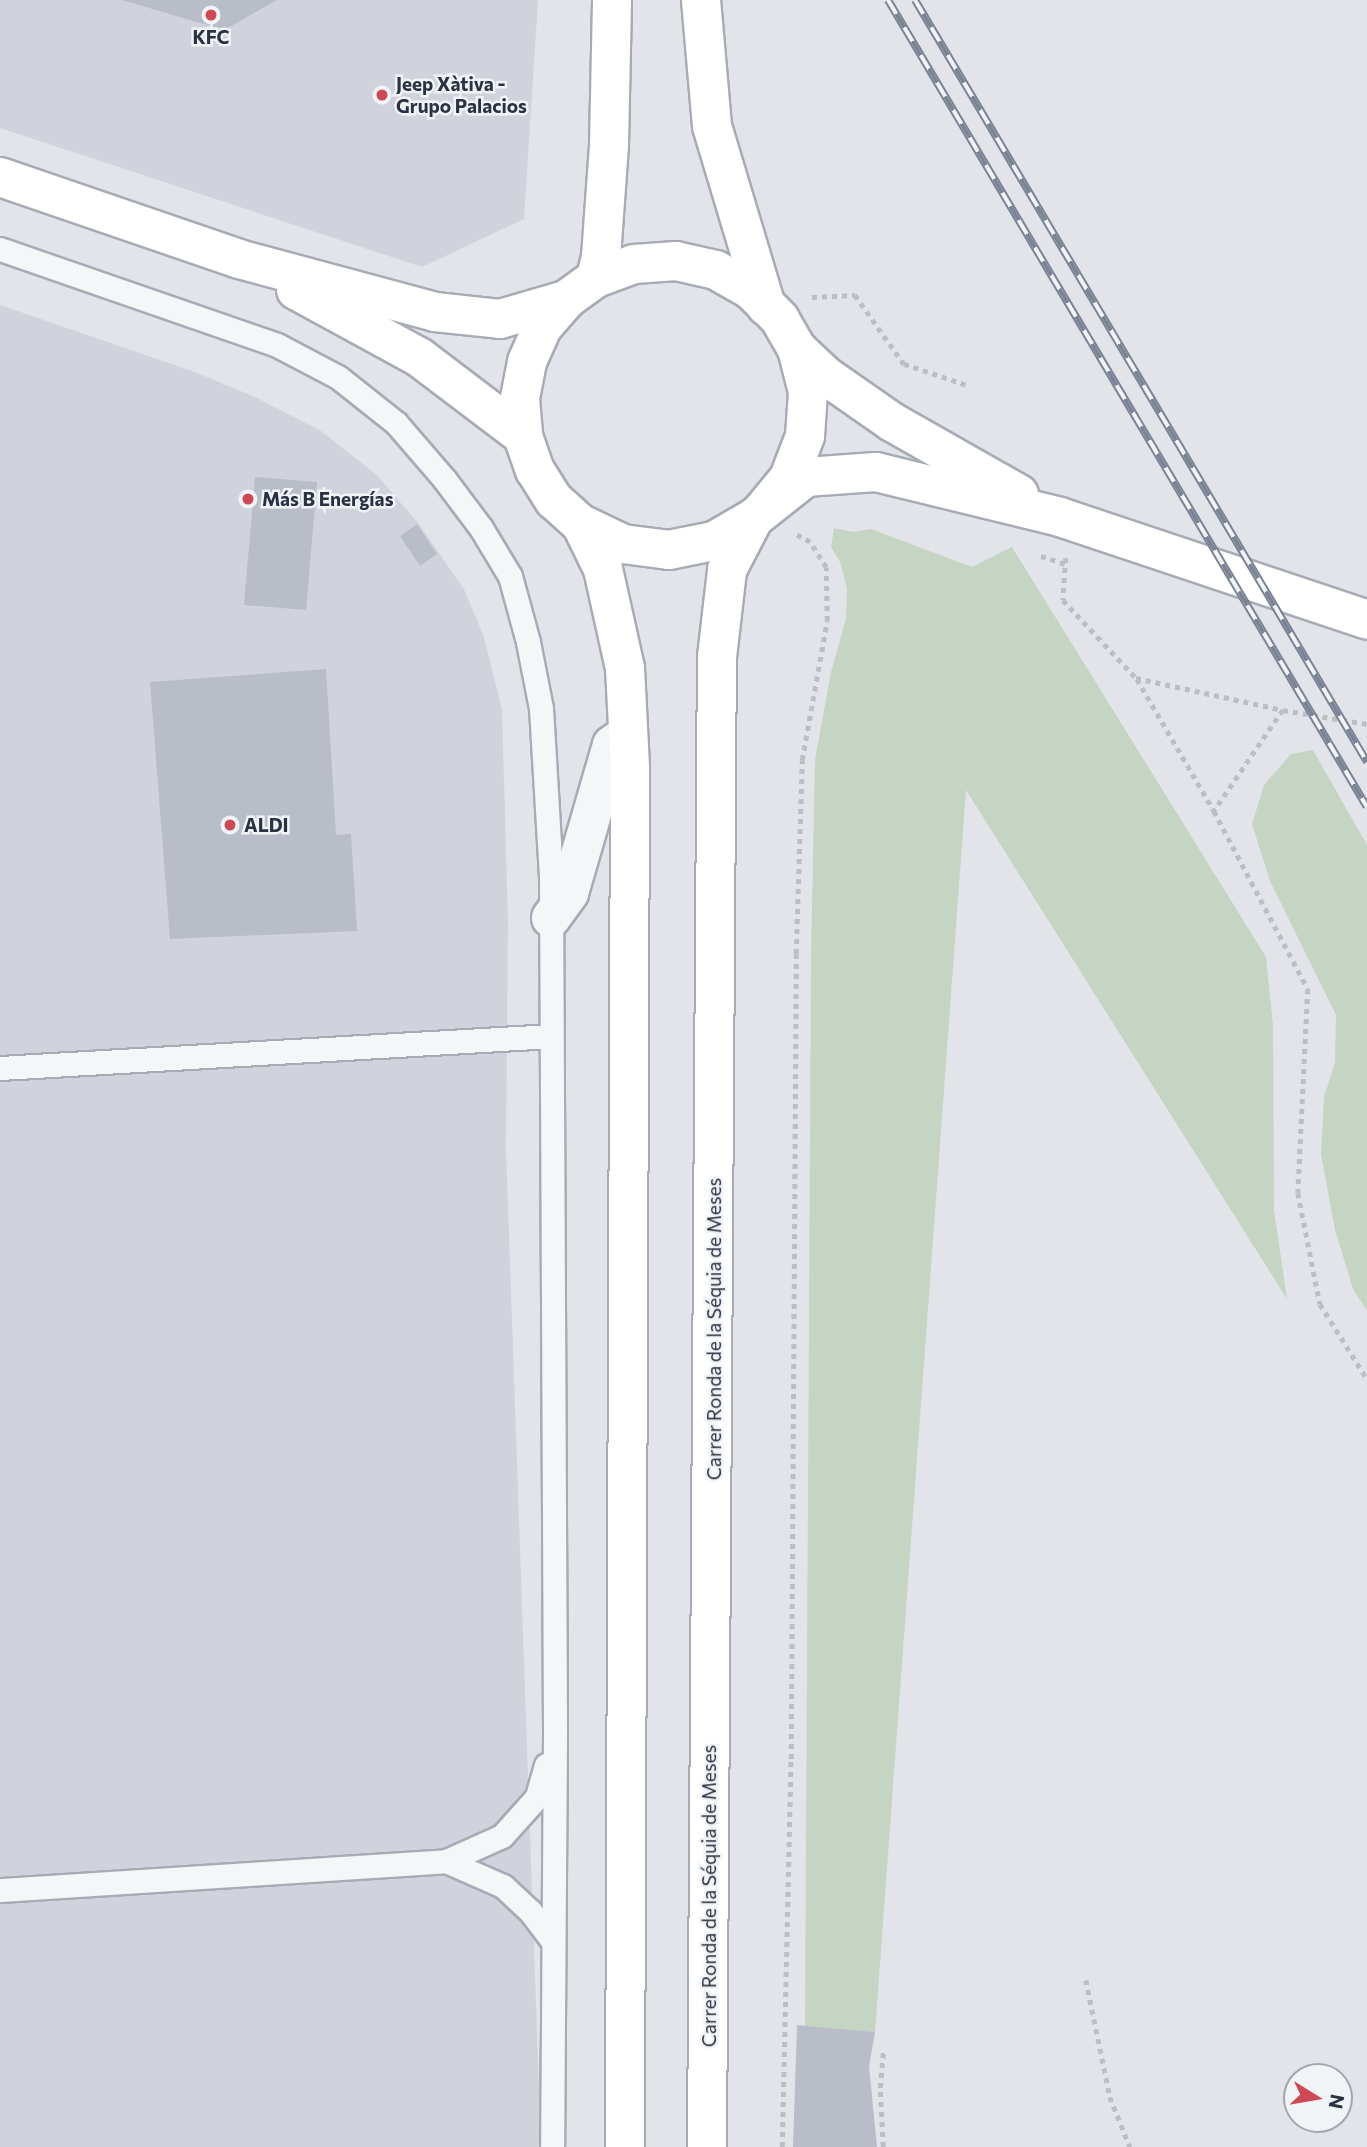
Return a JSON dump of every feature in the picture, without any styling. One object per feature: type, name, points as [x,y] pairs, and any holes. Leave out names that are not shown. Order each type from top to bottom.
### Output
[{"type":"main road","points":[[596,278],[601,257],[608,145],[612,0]]},
{"type":"main road","points":[[701,0],[712,126],[741,230],[808,392],[805,436],[789,478],[757,515]]},
{"type":"main road","points":[[0,177],[239,259],[435,312],[500,319],[566,300]]},
{"type":"main road","points":[[239,259],[419,357],[523,436]]},
{"type":"main road","points":[[1063,535],[827,376],[751,290],[716,270],[676,261],[634,264],[596,278],[566,300],[542,328],[527,362],[520,399],[523,436],[535,470],[554,500],[581,524],[623,544],[668,550],[714,541],[757,515],[806,477],[876,472],[1063,535],[1367,620]]},
{"type":"main road","name":"Carrer Ronda de la Séquia de Meses","points":[[707,2147],[718,657],[727,570],[757,515]]},
{"type":"main road","points":[[581,524],[606,581],[625,668],[631,781],[625,2147]]},
{"type":"street","points":[[551,918],[569,893],[612,745],[628,734]]},
{"type":"lane","points":[[0,249],[264,340],[338,377],[396,423],[445,480],[481,528],[510,576],[528,642],[541,708],[551,918],[555,1735],[552,2147]]},
{"type":"lane","points":[[0,1068],[551,1036]]},
{"type":"lane","points":[[0,1890],[446,1861],[502,1836],[537,1797],[555,1735]]},
{"type":"lane","points":[[446,1861],[503,1886],[530,1911],[552,1940]]},
{"type":"path","points":[[781,325],[815,296],[855,295],[904,364],[967,386]]},
{"type":"path","points":[[757,515],[810,542],[826,567],[827,621],[802,760],[796,954],[792,1759],[782,2147]]},
{"type":"path","points":[[1063,535],[1063,600],[1136,678],[1214,811],[1308,989],[1298,1193],[1320,1304],[1367,1379]]},
{"type":"path","points":[[1136,678],[1283,710],[1367,724]]},
{"type":"path","points":[[1214,811],[1283,710]]},
{"type":"path","points":[[1086,1980],[1110,2098],[1130,2147]]},
{"type":"path","points":[[883,2051],[880,2088],[883,2147]]},
{"type":"shaded area","points":[[0,0],[538,0],[524,219],[422,267],[0,128]]},
{"type":"shaded area","points":[[0,305],[192,371],[255,397],[321,431],[377,475],[418,523],[464,589],[484,637],[502,709],[508,923],[506,1149],[541,2147],[0,2147]]},
{"type":"green space","points":[[834,528],[853,532],[871,529],[972,567],[1012,547],[1266,957],[1273,1025],[1274,1210],[1287,1299],[966,790],[875,2032],[805,2026],[811,957],[815,760],[831,672],[846,619],[847,589],[840,562],[831,547]]},
{"type":"green space","points":[[1313,750],[1367,845],[1367,1311],[1353,1289],[1335,1230],[1321,1154],[1324,1097],[1335,1062],[1336,1015],[1270,881],[1252,824],[1264,785],[1291,754]]},
{"type":"building","name":"KFC","points":[[122,0],[277,0],[224,30]]},
{"type":"building","points":[[255,477],[317,482],[306,610],[244,605]]},
{"type":"building","points":[[417,524],[437,554],[420,566],[400,536]]},
{"type":"building","points":[[326,669],[336,835],[351,834],[357,931],[170,939],[150,682]]},
{"type":"building","points":[[797,2025],[875,2032],[869,2066],[877,2147],[793,2147]]},
{"type":"railway","points":[[888,0],[1367,807]]},
{"type":"railway","points":[[915,0],[1367,762]]},
{"type":"place","name":"KFC","points":[[211,15]]},
{"type":"place","name":"Jeep Xàtiva - Grupo Palacios","points":[[382,95]]},
{"type":"place","name":"Más B Energías","points":[[248,499]]},
{"type":"place","name":"ALDI","points":[[230,825]]}]
